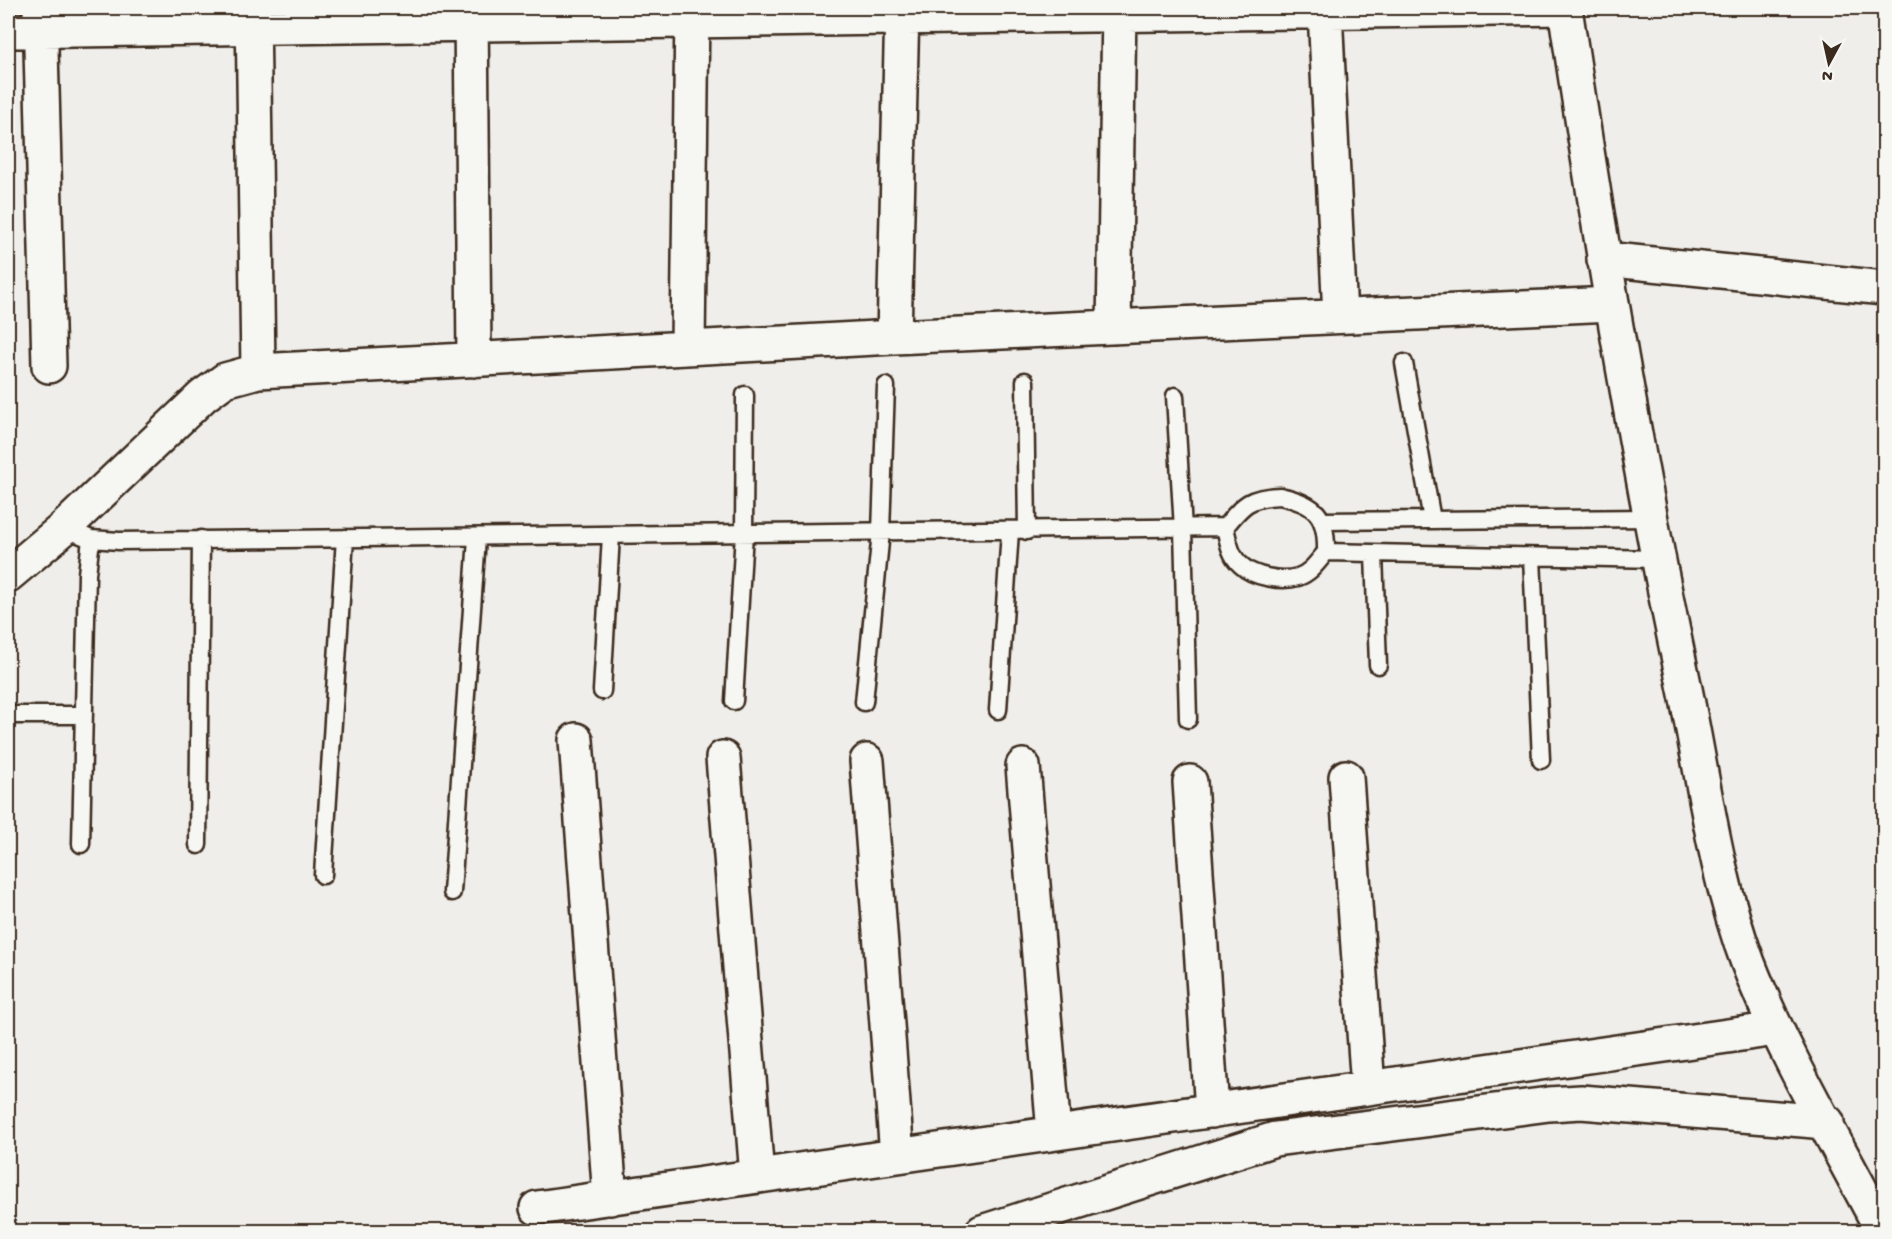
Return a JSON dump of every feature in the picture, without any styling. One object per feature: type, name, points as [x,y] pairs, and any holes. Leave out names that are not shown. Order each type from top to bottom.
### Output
[{"type":"street","points":[[8,31],[40,19],[1565,8],[1604,259],[1657,559],[1728,901],[1748,961],[1776,1029],[1883,1232]]},
{"type":"street","points":[[1114,327],[1118,10]]},
{"type":"street","points":[[1325,11],[1340,315]]},
{"type":"street","points":[[894,336],[902,12]]},
{"type":"street","points":[[688,347],[692,14]]},
{"type":"street","points":[[472,16],[474,360]]},
{"type":"street","points":[[253,17],[258,371]]},
{"type":"street","points":[[40,19],[49,366]]},
{"type":"street","points":[[1604,259],[1884,288]]},
{"type":"street","points":[[8,575],[77,534],[203,396],[225,380],[258,371],[894,336],[1612,304]]},
{"type":"street","points":[[576,740],[610,1198]]},
{"type":"street","points":[[723,758],[757,1176]]},
{"type":"street","points":[[867,761],[897,1156]]},
{"type":"street","points":[[1023,766],[1054,1133]]},
{"type":"street","points":[[1346,777],[1368,1088]]},
{"type":"street","points":[[1190,782],[1212,1111]]},
{"type":"street","points":[[537,1208],[1776,1029]]},
{"type":"street","points":[[982,1232],[1275,1138],[1538,1105],[1581,1102],[1827,1122]]},
{"type":"lane","points":[[1404,363],[1432,520]]},
{"type":"lane","points":[[998,710],[1019,531],[1025,381]]},
{"type":"lane","points":[[864,702],[881,532],[886,386]]},
{"type":"lane","points":[[734,701],[744,533],[745,395]]},
{"type":"lane","points":[[1175,396],[1183,529],[1188,719]]},
{"type":"lane","points":[[81,844],[87,574],[77,534],[119,541],[201,538],[477,538],[1183,529],[1225,527],[1245,503],[1261,496],[1298,500],[1314,508],[1323,521],[1326,552],[1314,567],[1298,577],[1276,578],[1256,574],[1240,565],[1232,552],[1225,527]]},
{"type":"lane","points":[[1323,521],[1651,518]]},
{"type":"lane","points":[[602,691],[611,535]]},
{"type":"lane","points":[[198,845],[201,538]]},
{"type":"lane","points":[[323,875],[345,538]]},
{"type":"lane","points":[[452,892],[477,538]]},
{"type":"lane","points":[[1326,552],[1657,559]]},
{"type":"lane","points":[[1374,554],[1378,665]]},
{"type":"lane","points":[[1532,557],[1541,760]]},
{"type":"lane","points":[[8,714],[84,715]]}]
